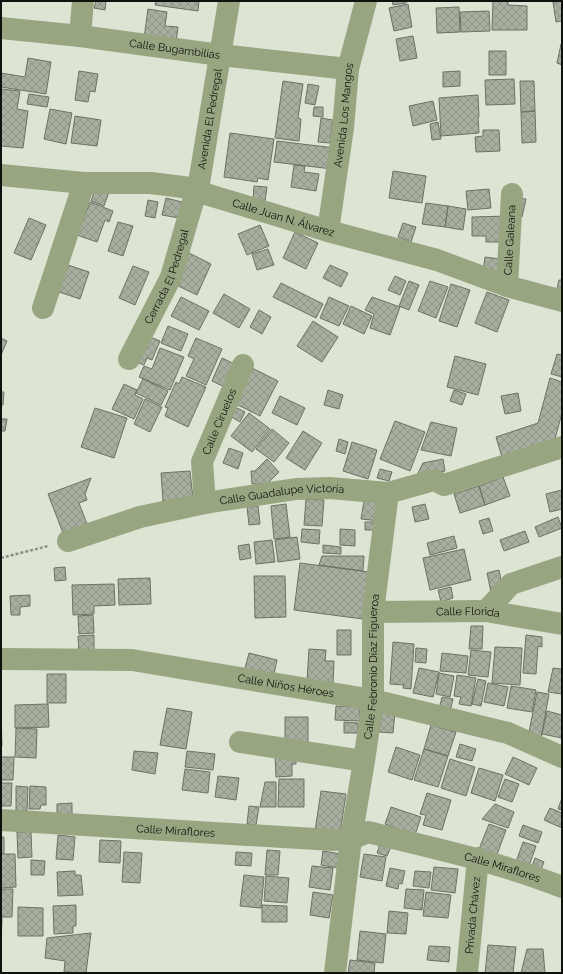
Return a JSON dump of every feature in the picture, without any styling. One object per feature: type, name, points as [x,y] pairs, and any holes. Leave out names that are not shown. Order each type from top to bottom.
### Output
[{"type":"street","points":[[80,36],[83,1]]},
{"type":"street","name":"Avenida El Pedregal","points":[[197,190],[229,1]]},
{"type":"street","name":"Avenida Los Mangos","points":[[328,231],[342,136],[348,69],[366,1]]},
{"type":"street","name":"Calle Bugambilias","points":[[1,28],[80,36],[220,55],[348,69]]},
{"type":"street","name":"Calle Juan N. Álvarez","points":[[1,175],[84,183],[151,184],[197,190],[328,231],[437,260],[508,286],[562,301]]},
{"type":"street","points":[[43,308],[84,183]]},
{"type":"street","name":"Cerrada El Pedregal","points":[[129,359],[171,277],[197,190]]},
{"type":"street","name":"Calle Galeana","points":[[508,286],[512,194]]},
{"type":"street","name":"Calle Ciruelos","points":[[205,503],[202,462],[243,365]]},
{"type":"street","name":"Calle Guadalupe Victoria","points":[[68,541],[140,517],[205,503],[296,489],[330,488],[388,493],[434,480],[444,484],[562,447]]},
{"type":"street","name":"Calle Febronio Díaz Figueroa","points":[[351,839],[364,761],[372,700],[373,612],[388,493]]},
{"type":"street","points":[[486,611],[511,584],[562,567]]},
{"type":"street","name":"Calle Florida","points":[[373,612],[486,611],[562,624]]},
{"type":"street","name":"Calle Niños Héroes","points":[[1,660],[132,660],[372,700],[508,733],[562,757]]},
{"type":"street","points":[[240,742],[364,761]]},
{"type":"street","name":"Calle Miraflores","points":[[1,820],[332,840],[351,839],[368,832],[478,858],[562,887]]},
{"type":"street","points":[[335,973],[351,839]]},
{"type":"street","name":"Privada Chávez","points":[[467,973],[478,858]]},
{"type":"path","points":[[1,558],[68,541]]},
{"type":"building","points":[[96,1],[106,1],[105,10],[94,8]]},
{"type":"building","points":[[156,1],[199,1],[198,11],[155,5]]},
{"type":"building","points":[[392,1],[406,1],[406,3],[393,5]]},
{"type":"building","points":[[493,1],[508,1],[508,5],[527,6],[527,30],[492,30]]},
{"type":"building","points":[[562,1],[562,21],[556,22],[553,2]]},
{"type":"building","points":[[408,4],[412,27],[394,31],[389,8]]},
{"type":"building","points":[[459,7],[460,32],[437,33],[436,8]]},
{"type":"building","points":[[148,9],[167,12],[165,26],[178,27],[176,43],[144,38]]},
{"type":"building","points":[[489,11],[490,31],[461,32],[460,12]]},
{"type":"building","points":[[413,36],[417,58],[400,61],[396,39]]},
{"type":"building","points":[[562,44],[562,65],[557,63]]},
{"type":"building","points":[[489,51],[506,51],[506,75],[489,75]]},
{"type":"building","points":[[28,58],[51,62],[46,94],[1,87],[1,73],[25,77]]},
{"type":"building","points":[[79,71],[98,74],[95,92],[90,91],[88,102],[75,100]]},
{"type":"building","points":[[460,71],[460,86],[443,87],[443,72]]},
{"type":"building","points":[[514,79],[515,104],[486,105],[485,80]]},
{"type":"building","points":[[283,81],[303,84],[298,118],[301,119],[299,141],[275,138]]},
{"type":"building","points":[[520,81],[534,81],[535,111],[521,112]]},
{"type":"building","points":[[308,84],[319,86],[315,105],[305,103]]},
{"type":"building","points":[[1,89],[20,91],[17,109],[28,111],[23,148],[1,146]]},
{"type":"building","points":[[29,94],[49,97],[47,107],[27,104]]},
{"type":"building","points":[[478,95],[479,133],[441,136],[439,98]]},
{"type":"building","points":[[433,101],[437,120],[413,126],[409,106]]},
{"type":"building","points":[[314,107],[323,107],[323,117],[313,116]]},
{"type":"building","points":[[50,109],[72,113],[66,144],[44,139]]},
{"type":"building","points":[[535,111],[536,142],[522,143],[521,112]]},
{"type":"building","points":[[75,116],[101,120],[97,146],[71,143]]},
{"type":"building","points":[[321,118],[333,120],[330,143],[318,142]]},
{"type":"building","points":[[438,122],[441,139],[432,140],[430,124]]},
{"type":"building","points":[[483,130],[499,130],[500,151],[476,152],[475,137],[483,136]]},
{"type":"building","points":[[230,133],[274,139],[268,180],[258,178],[257,182],[224,177]]},
{"type":"building","points":[[277,141],[335,148],[332,169],[274,162]]},
{"type":"building","points":[[294,165],[305,166],[304,172],[319,174],[316,191],[291,187]]},
{"type":"building","points":[[393,171],[426,176],[422,203],[389,198]]},
{"type":"building","points":[[254,186],[267,187],[265,201],[253,200]]},
{"type":"building","points":[[96,187],[109,192],[104,206],[91,201]]},
{"type":"building","points":[[489,189],[491,208],[468,210],[466,191]]},
{"type":"building","points":[[166,198],[182,202],[179,218],[162,215]]},
{"type":"building","points":[[517,198],[526,199],[522,217],[513,215]]},
{"type":"building","points":[[148,200],[158,202],[155,218],[145,216]]},
{"type":"building","points":[[90,202],[113,211],[109,222],[105,220],[97,242],[77,235]]},
{"type":"building","points":[[426,203],[448,206],[445,227],[422,224]]},
{"type":"building","points":[[448,206],[466,209],[463,230],[445,227]]},
{"type":"building","points":[[508,216],[499,242],[486,242],[486,236],[472,236],[472,217]]},
{"type":"building","points":[[29,218],[46,225],[31,260],[14,253]]},
{"type":"building","points":[[118,222],[133,226],[123,256],[108,251]]},
{"type":"building","points":[[403,223],[416,227],[411,242],[398,237]]},
{"type":"building","points":[[260,225],[269,246],[247,255],[238,234]]},
{"type":"building","points":[[295,232],[318,243],[306,269],[283,258]]},
{"type":"building","points":[[268,249],[274,265],[257,270],[252,254]]},
{"type":"building","points":[[187,252],[211,264],[197,295],[172,283]]},
{"type":"building","points":[[485,257],[507,260],[505,273],[483,271]]},
{"type":"building","points":[[68,265],[89,272],[80,299],[59,292]]},
{"type":"building","points":[[330,265],[348,273],[341,287],[323,278]]},
{"type":"building","points":[[133,266],[149,272],[135,305],[119,298]]},
{"type":"building","points":[[395,276],[406,281],[400,295],[388,290]]},
{"type":"building","points":[[559,280],[562,280],[562,299],[555,297]]},
{"type":"building","points":[[409,281],[419,285],[409,310],[399,306]]},
{"type":"building","points":[[430,281],[448,287],[436,318],[418,311]]},
{"type":"building","points":[[281,283],[323,304],[316,318],[273,297]]},
{"type":"building","points":[[451,284],[470,290],[457,327],[439,321]]},
{"type":"building","points":[[487,292],[509,300],[497,332],[475,323]]},
{"type":"building","points":[[224,294],[250,309],[239,328],[213,313]]},
{"type":"building","points":[[181,297],[209,311],[199,330],[171,316]]},
{"type":"building","points":[[329,297],[349,306],[339,326],[320,318]]},
{"type":"building","points":[[372,297],[400,307],[390,335],[370,328],[374,314],[365,310]]},
{"type":"building","points":[[351,306],[372,316],[364,334],[343,324]]},
{"type":"building","points":[[259,310],[271,317],[262,334],[250,327]]},
{"type":"building","points":[[313,321],[338,337],[322,362],[297,346]]},
{"type":"building","points":[[168,326],[188,334],[181,351],[161,343]]},
{"type":"building","points":[[145,335],[160,341],[152,360],[147,358],[144,365],[134,361]]},
{"type":"building","points":[[1,338],[7,341],[1,355]]},
{"type":"building","points":[[196,338],[222,349],[206,385],[186,376],[194,359],[188,356]]},
{"type":"building","points":[[160,348],[184,357],[170,390],[139,377],[144,366],[152,369]]},
{"type":"building","points":[[557,354],[562,355],[562,377],[551,374]]},
{"type":"building","points":[[455,356],[486,364],[478,395],[447,387]]},
{"type":"building","points":[[222,358],[239,366],[229,389],[212,381]]},
{"type":"building","points":[[252,368],[278,381],[260,416],[234,403]]},
{"type":"building","points":[[182,377],[206,387],[188,427],[165,416],[168,408],[165,407],[176,382],[179,384]]},
{"type":"building","points":[[550,378],[562,382],[562,413],[555,439],[502,457],[496,437],[538,423]]},
{"type":"building","points":[[143,379],[168,391],[161,405],[136,393]]},
{"type":"building","points":[[124,384],[137,390],[135,395],[143,399],[134,419],[112,409]]},
{"type":"building","points":[[328,390],[343,395],[339,409],[324,405]]},
{"type":"building","points":[[454,390],[466,394],[462,405],[450,401]]},
{"type":"building","points":[[1,392],[4,392],[3,405],[1,405]]},
{"type":"building","points":[[518,393],[521,411],[505,414],[501,396]]},
{"type":"building","points":[[280,396],[305,408],[297,425],[272,413]]},
{"type":"building","points":[[145,399],[162,407],[150,432],[134,424]]},
{"type":"building","points":[[233,406],[245,412],[240,422],[228,415]]},
{"type":"building","points":[[95,408],[127,418],[114,458],[81,447]]},
{"type":"building","points":[[249,413],[270,429],[252,452],[231,436]]},
{"type":"building","points":[[1,419],[7,419],[5,431],[1,431]]},
{"type":"building","points":[[395,421],[425,432],[410,471],[380,459]]},
{"type":"building","points":[[431,422],[457,428],[451,456],[421,450]]},
{"type":"building","points":[[272,429],[289,443],[274,462],[256,449]]},
{"type":"building","points":[[303,431],[322,443],[305,470],[286,458]]},
{"type":"building","points":[[339,439],[348,442],[345,454],[336,451]]},
{"type":"building","points":[[352,442],[377,450],[368,479],[343,471]]},
{"type":"building","points":[[229,448],[243,453],[238,469],[223,463]]},
{"type":"building","points":[[267,459],[279,472],[267,484],[252,484],[251,471],[255,471]]},
{"type":"building","points":[[443,459],[445,471],[416,477],[423,463]]},
{"type":"building","points":[[380,469],[392,472],[389,481],[377,478]]},
{"type":"building","points":[[190,471],[193,499],[163,501],[161,473]]},
{"type":"building","points":[[503,477],[510,496],[485,505],[479,486]]},
{"type":"building","points":[[91,478],[85,494],[87,500],[79,503],[87,524],[63,533],[48,494]]},
{"type":"building","points":[[479,486],[485,505],[460,513],[454,494]]},
{"type":"building","points":[[562,490],[562,509],[550,512],[546,494]]},
{"type":"building","points":[[306,499],[324,500],[322,526],[304,525]]},
{"type":"building","points":[[364,501],[382,503],[380,521],[361,519]]},
{"type":"building","points":[[286,504],[290,537],[274,539],[271,506]]},
{"type":"building","points":[[425,504],[429,519],[415,522],[412,507]]},
{"type":"building","points":[[258,506],[260,524],[249,525],[247,507]]},
{"type":"building","points":[[558,517],[562,528],[539,537],[535,527]]},
{"type":"building","points":[[489,518],[493,531],[483,534],[479,521]]},
{"type":"building","points":[[365,522],[380,522],[380,530],[365,530]]},
{"type":"building","points":[[302,529],[320,530],[319,544],[301,542]]},
{"type":"building","points":[[340,529],[355,530],[355,546],[340,545]]},
{"type":"building","points":[[525,531],[529,542],[504,551],[500,540]]},
{"type":"building","points":[[454,536],[457,548],[430,555],[427,543]]},
{"type":"building","points":[[297,537],[300,559],[278,562],[275,540]]},
{"type":"building","points":[[272,540],[275,562],[256,564],[254,542]]},
{"type":"building","points":[[249,544],[251,558],[240,560],[238,546]]},
{"type":"building","points":[[323,545],[341,547],[341,554],[323,553]]},
{"type":"building","points":[[464,549],[471,580],[430,590],[423,558]]},
{"type":"building","points":[[322,556],[364,556],[363,571],[319,565]]},
{"type":"building","points":[[300,563],[369,572],[363,619],[294,610]]},
{"type":"building","points":[[65,567],[66,580],[55,581],[54,568]]},
{"type":"building","points":[[499,570],[503,590],[491,592],[487,573]]},
{"type":"building","points":[[254,576],[285,576],[286,617],[255,618]]},
{"type":"building","points":[[150,578],[151,604],[119,605],[118,579]]},
{"type":"building","points":[[114,584],[115,605],[94,606],[94,614],[73,615],[72,585]]},
{"type":"building","points":[[451,587],[453,598],[441,602],[438,590]]},
{"type":"building","points":[[30,595],[30,606],[20,607],[20,615],[11,615],[10,596]]},
{"type":"building","points":[[93,615],[94,633],[79,634],[78,616]]},
{"type":"building","points":[[471,626],[483,626],[482,649],[469,649]]},
{"type":"building","points":[[337,630],[351,630],[351,655],[337,655]]},
{"type":"building","points":[[94,635],[94,653],[79,654],[78,636]]},
{"type":"building","points":[[526,635],[542,637],[542,647],[538,646],[536,674],[523,673]]},
{"type":"building","points":[[393,642],[414,644],[411,689],[403,688],[404,685],[390,684]]},
{"type":"building","points":[[495,647],[522,648],[520,685],[492,683]]},
{"type":"building","points":[[416,648],[427,649],[426,663],[415,662]]},
{"type":"building","points":[[309,649],[326,650],[325,661],[334,661],[333,683],[307,681]]},
{"type":"building","points":[[471,650],[491,652],[488,677],[468,675]]},
{"type":"building","points":[[249,653],[277,660],[273,679],[244,672]]},
{"type":"building","points":[[442,653],[468,656],[466,673],[440,671]]},
{"type":"building","points":[[419,668],[439,672],[433,697],[413,693]]},
{"type":"building","points":[[553,668],[562,669],[562,694],[548,692]]},
{"type":"building","points":[[439,673],[454,676],[450,697],[436,694]]},
{"type":"building","points":[[47,674],[66,674],[66,703],[47,703]]},
{"type":"building","points":[[457,675],[476,678],[471,706],[459,704],[461,697],[454,696]]},
{"type":"building","points":[[478,679],[486,681],[481,706],[472,704]]},
{"type":"building","points":[[488,683],[508,687],[504,706],[484,702]]},
{"type":"building","points":[[511,686],[536,690],[532,712],[507,708]]},
{"type":"building","points":[[537,692],[549,694],[540,744],[527,742]]},
{"type":"building","points":[[442,697],[453,699],[450,711],[439,709]]},
{"type":"building","points":[[48,704],[49,727],[15,728],[15,705]]},
{"type":"building","points":[[336,706],[360,707],[360,721],[335,720]]},
{"type":"building","points":[[167,708],[192,712],[186,749],[160,745]]},
{"type":"building","points":[[382,710],[395,712],[393,733],[379,732]]},
{"type":"building","points":[[547,711],[562,715],[562,738],[542,734]]},
{"type":"building","points":[[1,715],[2,746],[1,746]]},
{"type":"building","points":[[285,717],[308,717],[308,745],[285,745]]},
{"type":"building","points":[[344,722],[358,723],[358,733],[344,733]]},
{"type":"building","points":[[431,725],[456,732],[448,756],[424,749]]},
{"type":"building","points":[[16,728],[37,729],[36,758],[15,757]]},
{"type":"building","points":[[460,744],[476,749],[472,761],[456,757]]},
{"type":"building","points":[[396,747],[420,755],[412,780],[388,772]]},
{"type":"building","points":[[424,749],[448,756],[438,787],[414,780]]},
{"type":"building","points":[[134,751],[158,753],[155,774],[132,770]]},
{"type":"building","points":[[187,751],[215,754],[213,770],[185,767]]},
{"type":"building","points":[[296,753],[296,764],[292,764],[292,776],[276,777],[275,754]]},
{"type":"building","points":[[1,757],[14,757],[13,780],[1,780]]},
{"type":"building","points":[[513,757],[537,768],[529,785],[505,774]]},
{"type":"building","points":[[450,759],[475,767],[466,796],[441,788]]},
{"type":"building","points":[[479,768],[503,775],[495,801],[471,793]]},
{"type":"building","points":[[185,769],[210,772],[208,793],[182,790]]},
{"type":"building","points":[[218,776],[239,778],[236,800],[215,797]]},
{"type":"building","points":[[279,779],[304,779],[304,807],[278,807]]},
{"type":"building","points":[[505,779],[519,784],[512,802],[498,797]]},
{"type":"building","points":[[265,782],[276,782],[276,807],[260,807]]},
{"type":"building","points":[[1,783],[12,783],[11,806],[1,806]]},
{"type":"building","points":[[16,786],[28,787],[27,811],[16,811]]},
{"type":"building","points":[[30,786],[46,787],[46,805],[41,805],[40,809],[29,809]]},
{"type":"building","points":[[321,791],[346,794],[340,834],[315,831]]},
{"type":"building","points":[[427,793],[451,800],[442,830],[423,825],[426,815],[420,814]]},
{"type":"building","points":[[562,798],[562,810],[558,809]]},
{"type":"building","points":[[72,803],[72,816],[57,817],[57,804]]},
{"type":"building","points":[[495,804],[514,812],[508,828],[482,819]]},
{"type":"building","points":[[249,806],[259,807],[256,825],[247,824]]},
{"type":"building","points":[[391,807],[421,817],[415,835],[385,824]]},
{"type":"building","points":[[550,808],[562,813],[562,828],[544,820]]},
{"type":"building","points":[[489,824],[506,830],[495,860],[477,854]]},
{"type":"building","points":[[523,825],[542,832],[538,843],[519,836]]},
{"type":"building","points":[[17,832],[31,832],[32,857],[18,858]]},
{"type":"building","points":[[58,835],[75,837],[73,860],[56,859]]},
{"type":"building","points":[[1,837],[4,837],[4,853],[1,854]]},
{"type":"building","points":[[100,840],[121,841],[120,863],[99,862]]},
{"type":"building","points":[[523,842],[536,846],[529,866],[516,862]]},
{"type":"building","points":[[380,844],[391,847],[387,856],[377,853]]},
{"type":"building","points":[[267,850],[280,851],[278,875],[265,875]]},
{"type":"building","points":[[323,851],[341,854],[339,868],[321,865]]},
{"type":"building","points":[[124,852],[142,853],[140,883],[122,882]]},
{"type":"building","points":[[236,852],[252,853],[251,866],[235,865]]},
{"type":"building","points":[[1,854],[15,854],[16,887],[1,888]]},
{"type":"building","points":[[364,854],[386,857],[382,881],[360,877]]},
{"type":"building","points":[[535,858],[544,862],[540,872],[531,869]]},
{"type":"building","points":[[31,860],[45,861],[44,875],[31,875]]},
{"type":"building","points":[[312,866],[333,868],[330,890],[309,887]]},
{"type":"building","points":[[434,867],[458,869],[455,893],[431,890]]},
{"type":"building","points":[[390,868],[405,871],[402,884],[399,883],[398,889],[386,886]]},
{"type":"building","points":[[75,871],[75,875],[81,875],[83,895],[58,896],[57,872]]},
{"type":"building","points":[[415,871],[431,872],[429,888],[413,886]]},
{"type":"building","points":[[244,875],[264,877],[261,908],[240,906]]},
{"type":"building","points":[[266,876],[289,878],[287,903],[264,901]]},
{"type":"building","points":[[1,889],[13,889],[12,917],[1,917]]},
{"type":"building","points":[[406,889],[424,890],[422,910],[404,908]]},
{"type":"building","points":[[313,892],[333,895],[329,918],[310,915]]},
{"type":"building","points":[[426,892],[451,895],[448,918],[423,916]]},
{"type":"building","points":[[76,905],[76,926],[73,926],[73,933],[54,934],[53,906]]},
{"type":"building","points":[[262,905],[287,906],[287,922],[262,922]]},
{"type":"building","points":[[18,907],[43,908],[43,936],[18,936]]},
{"type":"building","points":[[389,911],[408,913],[406,934],[387,933]]},
{"type":"building","points":[[1,918],[2,918],[1,946]]},
{"type":"building","points":[[360,931],[386,934],[383,963],[357,960]]},
{"type":"building","points":[[91,933],[86,973],[64,972],[65,961],[45,958],[47,938]]},
{"type":"building","points":[[488,945],[516,947],[513,973],[485,973]]},
{"type":"building","points":[[429,946],[450,947],[449,962],[427,960]]},
{"type":"building","points":[[527,949],[543,949],[545,973],[521,973]]},
{"type":"building","points":[[350,960],[375,963],[374,973],[348,973]]}]
